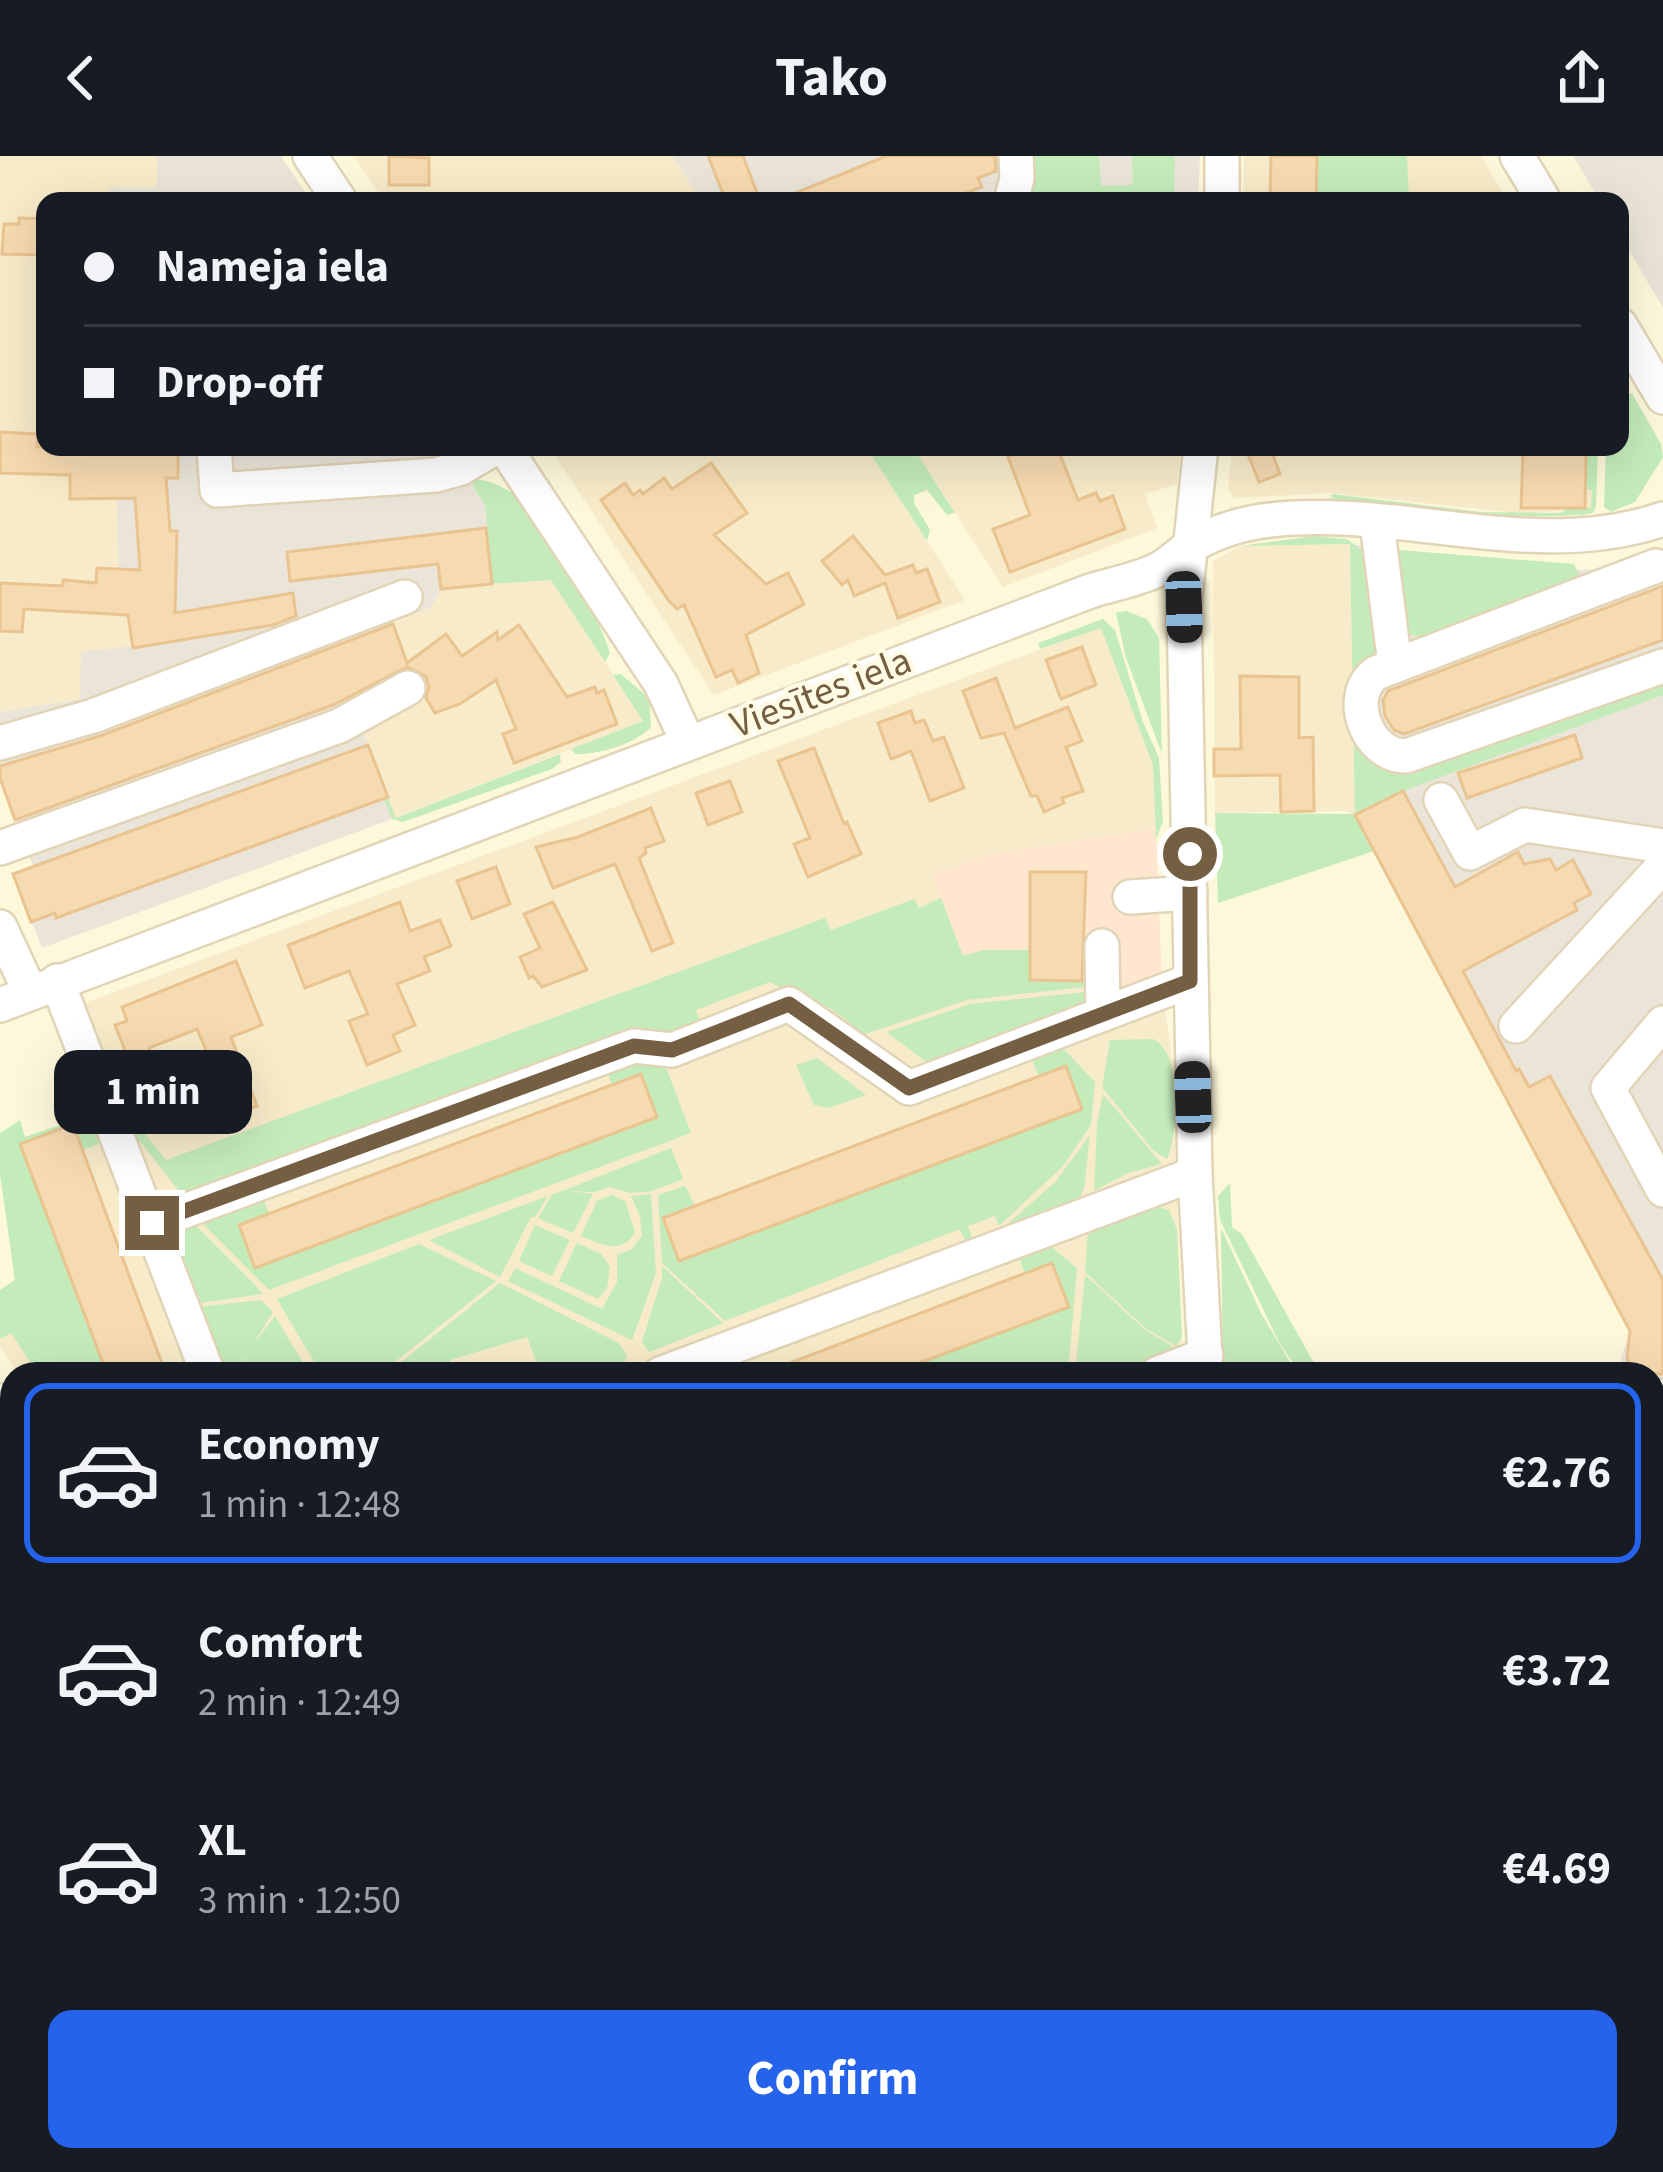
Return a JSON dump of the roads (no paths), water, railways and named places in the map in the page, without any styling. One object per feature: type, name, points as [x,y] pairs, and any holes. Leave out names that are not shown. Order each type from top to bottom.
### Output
[{"type":"street","points":[[310,156],[334,192]]},
{"type":"street","points":[[1013,192],[1016,156]]},
{"type":"street","points":[[1222,156],[1222,192]]},
{"type":"street","points":[[1516,156],[1538,192]]},
{"type":"street","points":[[1629,340],[1663,397]]},
{"type":"street","points":[[215,456],[217,490],[436,475],[483,456]]},
{"type":"street","points":[[506,456],[661,684],[688,743]]},
{"type":"street","points":[[1200,456],[1184,607],[1195,1174],[1206,1362]]},
{"type":"street","name":"Viesītes iela","points":[[29,993],[1093,590],[1159,570],[1226,528],[1272,520],[1490,533],[1602,532],[1663,519]]},
{"type":"street","points":[[1377,523],[1395,665]]},
{"type":"street","points":[[1602,532],[1609,583]]},
{"type":"street","points":[[1656,566],[1369,677],[1362,708],[1376,746],[1398,757],[1422,753],[1663,666]]},
{"type":"street","points":[[0,743],[76,722],[405,596]]},
{"type":"street","points":[[0,848],[339,726],[408,688]]},
{"type":"street","points":[[1441,800],[1470,853],[1525,825],[1663,846]]},
{"type":"street","points":[[1516,1026],[1663,866]]},
{"type":"street","points":[[1130,897],[1190,892]]},
{"type":"street","points":[[0,927],[29,993],[152,1223],[204,1362]]},
{"type":"street","points":[[1102,946],[1102,1014]]},
{"type":"street","points":[[152,1223],[634,1046],[672,1050],[789,1004],[909,1088],[1190,981]]},
{"type":"street","points":[[1663,1023],[1608,1088],[1663,1190]]},
{"type":"street","points":[[692,1362],[1195,1174]]}]
